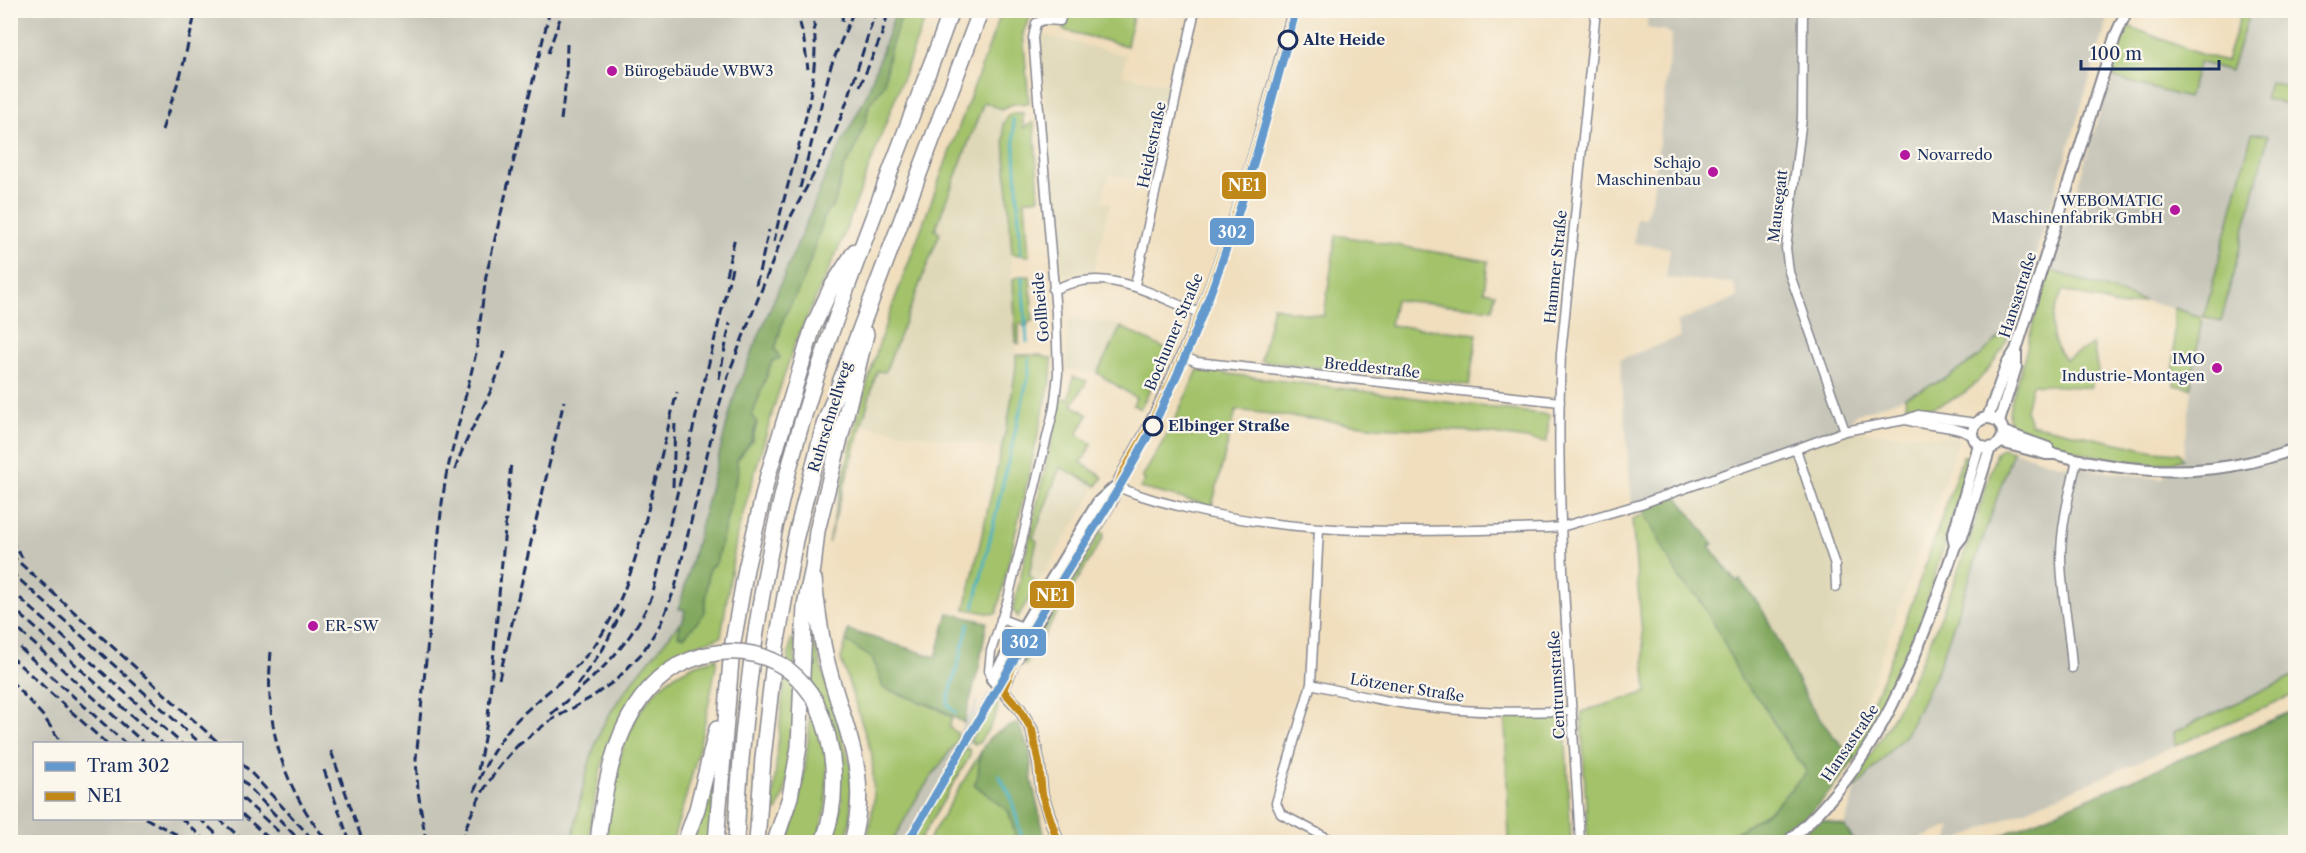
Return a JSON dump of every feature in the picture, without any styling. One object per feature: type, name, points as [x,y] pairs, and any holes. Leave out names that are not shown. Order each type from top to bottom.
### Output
[{"type":"highway","name":"Ruhrschnellweg","points":[[736,843],[742,752],[756,637],[781,502],[799,432],[869,228],[951,10]]},
{"type":"highway","name":"Ruhrschnellweg","points":[[757,843],[763,758],[775,652],[795,540],[824,425],[981,10]]},
{"type":"highway","points":[[716,843],[732,648],[746,569],[768,475],[813,327],[831,288],[869,228]]},
{"type":"highway","points":[[775,843],[795,778],[801,713],[805,605],[813,568],[817,531],[872,301]]},
{"type":"highway","points":[[813,568],[827,662],[857,761],[860,794],[852,843]]},
{"type":"highway","points":[[598,843],[609,769],[620,736],[633,711],[660,678],[677,666],[713,653],[740,651],[769,659],[788,671],[811,693],[821,712],[829,739],[833,774],[832,807],[823,843]]},
{"type":"highway","points":[[686,843],[726,703]]},
{"type":"street","name":"Gollheide","points":[[993,679],[989,671],[989,660],[1054,408],[1058,374],[1033,38],[1036,23],[1044,20],[1060,21],[1063,10]]},
{"type":"street","name":"Heidestraße","points":[[1135,285],[1195,10]]},
{"type":"street","name":"Bochumer Straße","points":[[1116,486],[1151,423],[1182,356],[1227,244],[1252,165],[1294,10]]},
{"type":"street","name":"Hammer Straße","points":[[1561,527],[1561,354],[1596,10]]},
{"type":"street","name":"Mausegatt","points":[[1803,10],[1802,118],[1786,248],[1789,272],[1845,431]]},
{"type":"street","name":"Hansastraße","points":[[1988,417],[2007,364],[2016,350],[2115,37],[2127,10]]},
{"type":"street","points":[[1053,290],[1066,284],[1091,280],[1135,285],[1200,313]]},
{"type":"street","name":"Hansastraße","points":[[2001,432],[2016,367],[2016,350]]},
{"type":"street","name":"Breddestraße","points":[[1182,356],[1197,362],[1560,402]]},
{"type":"street","points":[[1116,486],[1144,497],[1214,515],[1285,526],[1393,531],[1561,527],[1641,504],[1845,431],[1905,420],[1918,415],[1976,423],[1988,417],[2001,432],[2046,454],[2138,470],[2214,469],[2253,462],[2295,449]]},
{"type":"street","points":[[1905,420],[1954,429],[1980,443],[2001,432]]},
{"type":"street","name":"Hansastraße","points":[[1787,843],[1835,793],[1863,756],[1902,687],[1925,633],[1955,546],[1962,537],[1980,443],[1976,423]]},
{"type":"street","points":[[1796,449],[1835,565],[1836,587]]},
{"type":"street","points":[[2072,668],[2070,633],[2061,582],[2061,554],[2077,460]]},
{"type":"street","points":[[1058,843],[1042,794],[1032,729],[1019,708],[993,679],[1098,502],[1116,486]]},
{"type":"street","points":[[1003,690],[1013,664],[1111,502],[1116,486]]},
{"type":"street","name":"Centrumstraße","points":[[1561,527],[1580,843]]},
{"type":"street","points":[[1319,529],[1311,684],[1276,803],[1281,814],[1335,843]]},
{"type":"street","points":[[1001,619],[1023,627]]},
{"type":"street","name":"Lötzener Straße","points":[[1311,684],[1359,695],[1437,708],[1503,712],[1572,711]]},
{"type":"shaded area","points":[[10,11],[896,11],[867,94],[828,170],[771,309],[689,572],[679,608],[685,610],[683,621],[612,711],[602,729],[584,784],[572,842],[11,842]]},
{"type":"shaded area","points":[[1647,11],[2115,11],[2109,16],[2013,329],[2002,335],[1980,356],[1946,378],[1905,397],[1855,415],[1845,431],[1632,506],[1620,359],[1680,337],[1676,322],[1738,297],[1733,283],[1666,278],[1670,248],[1634,243],[1636,218],[1646,218],[1653,192],[1672,34],[1668,31],[1647,28]]},
{"type":"shaded area","points":[[2250,11],[2295,11],[2295,676],[2174,732],[2175,746],[1951,842],[1948,842],[1951,826],[1912,842],[1855,842],[1844,826],[1856,788],[1906,734],[1939,667],[2013,451],[2059,465],[2162,479],[2183,459],[2201,320],[2221,322],[2268,136],[2252,134],[2204,317],[2144,301],[2052,271],[2103,101],[2114,78],[2188,98],[2199,62],[2232,71]]},
{"type":"shaded area","points":[[1039,34],[1126,55],[1123,75],[1171,85],[1149,182],[1109,174],[1102,201],[1110,203],[1093,273],[1062,275]]},
{"type":"shaded area","points":[[986,97],[1002,106],[1016,342],[1016,366],[1009,416],[1001,448],[860,425],[877,370],[940,233],[935,231]]},
{"type":"shaded area","points":[[1068,319],[1112,323],[1121,327],[1097,373],[1066,369]]},
{"type":"shaded area","points":[[1845,431],[1959,438],[1870,689],[1843,747],[1837,742],[1804,695],[1759,606],[1709,546],[1713,544],[1674,492]]},
{"type":"shaded area","points":[[1060,467],[1097,486],[1037,585],[1029,574],[1037,542],[1033,538]]},
{"type":"shaded area","points":[[989,692],[995,698],[911,842],[892,842],[918,796],[957,741],[959,732],[978,698],[976,715]]},
{"type":"green space","points":[[896,11],[903,11],[889,53],[884,85],[869,104],[866,120],[854,152],[844,167],[834,205],[826,212],[804,279],[784,317],[775,349],[780,358],[772,361],[752,416],[757,423],[751,441],[737,460],[738,472],[716,563],[709,568],[704,614],[684,637],[678,635],[680,627],[678,625],[683,621],[685,610],[679,609],[735,393],[828,170],[867,94]]},
{"type":"green space","points":[[903,11],[928,11],[840,245],[795,343],[776,400],[737,534],[721,637],[679,653],[643,687],[629,706],[617,727],[601,770],[595,793],[589,842],[572,842],[587,771],[601,730],[608,717],[626,690],[678,625],[680,627],[704,614],[709,568],[716,563],[738,472],[737,460],[752,441],[757,423],[752,416],[772,361],[780,358],[775,350],[784,317],[804,279],[826,211],[834,205],[844,167],[854,152],[866,120],[869,104],[884,85],[889,53]]},
{"type":"green space","points":[[1002,11],[1035,11],[1023,33],[1029,103],[1013,104],[1001,109],[984,102],[935,230],[940,233],[885,372],[877,371],[828,543],[860,408],[882,334]]},
{"type":"green space","points":[[1069,11],[1134,11],[1127,46],[1063,30]]},
{"type":"green space","points":[[2242,11],[2250,11],[2231,71],[2199,62],[2188,98],[2114,78],[2112,68],[2128,26],[2200,54],[2226,61]]},
{"type":"green space","points":[[2270,82],[2295,89],[2292,106],[2265,99]]},
{"type":"green space","points":[[1023,113],[1023,128],[1034,122],[1039,198],[1025,200],[1029,256],[1012,254],[1003,124],[1008,115]]},
{"type":"green space","points":[[2252,133],[2268,136],[2221,322],[2204,317]]},
{"type":"green space","points":[[1336,235],[1488,261],[1484,291],[1495,293],[1493,309],[1395,300],[1390,325],[1477,334],[1469,385],[1261,361],[1273,306],[1289,311],[1324,316]]},
{"type":"green space","points":[[2052,271],[2144,301],[2123,307],[2063,290],[2053,318],[2052,334],[2055,342],[2065,360],[2093,344],[2098,372],[2090,388],[2032,384],[2026,410],[2031,424],[2154,451],[2179,453],[2183,459],[2167,463],[2123,461],[2048,444],[2011,431],[2009,413],[2012,397],[2021,372],[2043,287],[2047,276]]},
{"type":"green space","points":[[1030,276],[1033,321],[1028,322],[1028,326],[1024,327],[1022,323],[1019,324],[1019,344],[1016,342],[1013,279]]},
{"type":"green space","points":[[2174,308],[2202,317],[2191,388],[2174,385]]},
{"type":"green space","points":[[1121,327],[1170,351],[1140,409],[1133,405],[1136,398],[1097,373]]},
{"type":"green space","points":[[2003,333],[2008,338],[1999,354],[1979,380],[1968,390],[1941,404],[1907,411],[1905,397],[1946,378],[1980,356]]},
{"type":"green space","points":[[1016,355],[1039,355],[1052,359],[1051,378],[997,613],[993,614],[965,609],[1009,416]]},
{"type":"green space","points":[[1198,370],[1549,415],[1547,442],[1479,432],[1378,427],[1236,410],[1212,506],[1140,488],[1145,480],[1142,478],[1170,429]]},
{"type":"green space","points":[[1073,377],[1087,381],[1072,405],[1088,415],[1077,434],[1092,444],[1081,463],[1103,477],[1097,486],[1060,467],[1033,538],[1037,541],[1029,574],[1037,585],[1018,617],[1013,610],[1061,398],[1069,399]]},
{"type":"green space","points":[[2003,448],[2013,451],[1939,667],[1906,734],[1856,788],[1852,783],[1899,706],[1938,624],[1969,540],[1996,453]]},
{"type":"green space","points":[[1963,456],[1971,456],[1918,630],[1898,679],[1856,758],[1849,752],[1897,643]]},
{"type":"green space","points":[[1674,492],[1713,544],[1709,546],[1736,581],[1740,580],[1760,606],[1800,686],[1823,724],[1856,758],[1824,799],[1779,842],[1721,842],[1771,810],[1807,772],[1762,703],[1742,681],[1720,634],[1698,597],[1681,581],[1645,514],[1644,510]]},
{"type":"green space","points":[[1645,514],[1681,581],[1698,597],[1720,634],[1742,680],[1762,703],[1807,772],[1771,810],[1721,842],[1588,842],[1581,712],[1647,692],[1632,519]]},
{"type":"green space","points":[[1101,531],[1104,533],[1103,538],[1026,665],[1021,664]]},
{"type":"green space","points":[[948,613],[987,622],[979,667],[964,723],[938,708],[883,688],[873,659],[846,641],[848,630],[936,657]]},
{"type":"green space","points":[[791,640],[795,641],[794,728],[789,773],[777,811],[772,810],[782,701]]},
{"type":"green space","points":[[846,641],[873,659],[884,688],[938,709],[952,717],[949,727],[957,733],[957,741],[918,796],[892,842],[867,842],[874,800],[872,755],[841,659]]},
{"type":"green space","points":[[812,643],[817,652],[851,767],[851,817],[846,842],[833,842],[842,801],[827,755],[826,805],[817,842],[787,842],[795,818],[805,769],[810,719]]},
{"type":"green space","points":[[717,658],[698,751],[672,842],[605,842],[618,766],[625,742],[636,719],[650,698],[667,681],[690,667]]},
{"type":"green space","points":[[2295,676],[2295,694],[2175,746],[2174,732]]},
{"type":"green space","points":[[995,698],[998,700],[998,706],[995,717],[979,743],[974,744],[970,741]]},
{"type":"green space","points":[[2295,710],[2295,842],[1984,842],[2007,833]]},
{"type":"green space","points":[[1505,716],[1553,716],[1563,720],[1571,842],[1509,842]]},
{"type":"green space","points":[[1018,723],[1030,751],[1032,781],[1046,842],[1017,842],[1009,812],[974,784],[978,775],[981,753],[988,740],[997,732]]},
{"type":"green space","points":[[985,745],[979,760],[980,776],[974,784],[1009,812],[1017,842],[927,842]]},
{"type":"green space","points":[[966,748],[970,750],[970,756],[919,842],[911,842]]},
{"type":"green space","points":[[712,779],[714,780],[710,842],[693,842]]},
{"type":"green space","points":[[1819,819],[1844,826],[1855,842],[1794,842]]},
{"type":"waterway","points":[[1013,119],[1021,255]]},
{"type":"waterway","points":[[1022,277],[1027,342]]},
{"type":"waterway","points":[[974,607],[1029,373],[1029,359]]},
{"type":"waterway","points":[[956,713],[947,704],[969,623]]},
{"type":"waterway","points":[[999,775],[1011,797],[1023,842]]},
{"type":"railway","points":[[162,130],[182,70],[196,10]]},
{"type":"railway","points":[[426,842],[418,791],[416,759],[446,476],[476,353],[486,276],[550,10]]},
{"type":"railway","points":[[548,53],[563,10]]},
{"type":"railway","points":[[796,10],[803,34],[808,69]]},
{"type":"railway","points":[[774,242],[810,97],[815,39],[812,10]]},
{"type":"railway","points":[[842,21],[843,10]]},
{"type":"railway","points":[[800,188],[831,66],[854,10]]},
{"type":"railway","points":[[516,747],[548,722],[592,697],[617,679],[642,653],[661,623],[675,588],[718,409],[730,370],[789,220],[832,140],[848,99],[876,10]]},
{"type":"railway","points":[[860,86],[881,37],[889,10]]},
{"type":"railway","points":[[561,120],[567,44]]},
{"type":"railway","points":[[756,285],[769,230]]},
{"type":"railway","points":[[726,275],[735,237]]},
{"type":"railway","points":[[551,714],[609,662],[632,633],[652,597],[732,268]]},
{"type":"railway","points":[[719,379],[730,323]]},
{"type":"railway","points":[[455,470],[495,382],[505,351]]},
{"type":"railway","points":[[474,792],[488,761],[506,732],[586,656],[616,609],[638,548],[677,392]]},
{"type":"railway","points":[[499,679],[564,401]]},
{"type":"railway","points":[[673,487],[675,421]]},
{"type":"railway","points":[[478,770],[488,717],[511,462]]},
{"type":"railway","points":[[10,539],[24,560]]},
{"type":"railway","points":[[10,554],[218,742]]},
{"type":"railway","points":[[10,571],[199,742]]},
{"type":"railway","points":[[10,589],[180,742]]},
{"type":"railway","points":[[10,605],[161,742]]},
{"type":"railway","points":[[577,685],[603,649],[623,609]]},
{"type":"railway","points":[[10,622],[143,742]]},
{"type":"railway","points":[[10,639],[124,742]]},
{"type":"railway","points":[[271,652],[270,704],[280,753],[299,799],[328,842]]},
{"type":"railway","points":[[10,656],[105,742]]},
{"type":"railway","points":[[10,680],[44,717],[61,742]]},
{"type":"railway","points":[[461,842],[471,814],[484,789],[520,743]]},
{"type":"railway","points":[[331,751],[363,842]]},
{"type":"railway","points":[[243,764],[315,842]]},
{"type":"railway","points":[[324,770],[350,842]]},
{"type":"railway","points":[[243,781],[301,842]]},
{"type":"railway","points":[[243,799],[279,832]]},
{"type":"railway","points":[[243,815],[273,842]]},
{"type":"railway","points":[[149,820],[191,842]]},
{"type":"railway","points":[[183,820],[207,842]]},
{"type":"railway","points":[[201,820],[225,842]]},
{"type":"railway","points":[[220,820],[245,842]]},
{"type":"tram line","name":"302","points":[[908,842],[1126,475],[1165,401],[1205,306],[1240,209],[1296,10]]},
{"type":"transit line","name":"NE1","points":[[1058,842],[1042,794],[1032,730],[1019,708],[1003,690],[1038,618],[1109,506],[1123,473],[1147,431],[1174,375],[1215,274],[1233,222],[1294,10]]},
{"type":"place","name":"Alte Heide","points":[[1288,40]]},
{"type":"place","name":"Bürogebäude WBW3","points":[[612,71]]},
{"type":"place","name":"Novarredo","points":[[1905,155]]},
{"type":"place","name":"Schajo Maschinenbau","points":[[1713,172]]},
{"type":"place","name":"WEBOMATIC Maschinenfabrik GmbH","points":[[2175,210]]},
{"type":"place","name":"IMO Industrie-Montagen","points":[[2217,368]]},
{"type":"place","name":"Elbinger Straße","points":[[1153,426]]},
{"type":"place","name":"ER-SW","points":[[313,626]]}]
